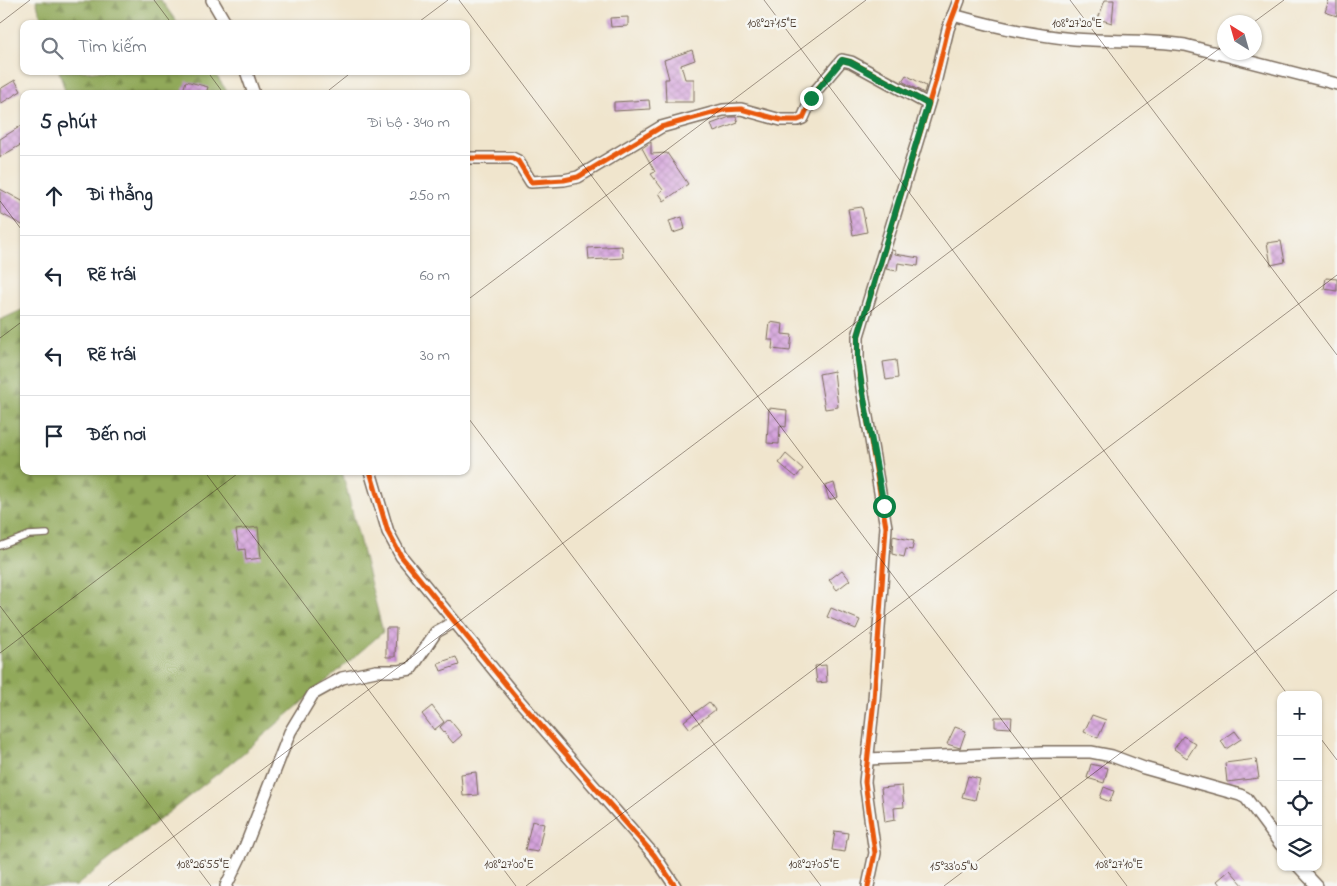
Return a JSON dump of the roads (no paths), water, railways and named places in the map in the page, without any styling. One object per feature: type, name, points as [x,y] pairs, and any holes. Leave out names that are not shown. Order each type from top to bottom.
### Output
[{"type":"street","points":[[212,0],[224,20]]},
{"type":"street","points":[[868,886],[875,853],[865,794],[874,700],[886,527],[862,388],[858,341],[874,278],[959,0]]},
{"type":"street","points":[[953,15],[995,27],[1072,38],[1159,41],[1185,45],[1337,84]]},
{"type":"street","points":[[470,158],[512,158],[518,161],[531,182],[564,180],[586,173],[662,127],[723,110],[741,109],[781,120],[798,120],[802,118],[814,93],[842,60],[850,62],[928,104]]},
{"type":"street","points":[[247,75],[253,90]]},
{"type":"street","points":[[371,475],[388,532],[394,545],[416,576],[654,855],[675,886]]},
{"type":"street","points":[[226,886],[245,848],[290,732],[313,694],[342,678],[376,671],[399,672],[411,669],[436,632],[454,622]]},
{"type":"street","points":[[867,759],[1042,752],[1102,754],[1240,795],[1246,798],[1277,840]]},
{"type":"street","points":[[1303,871],[1317,886]]},
{"type":"lane","points":[[0,546],[29,535],[47,534]]}]
